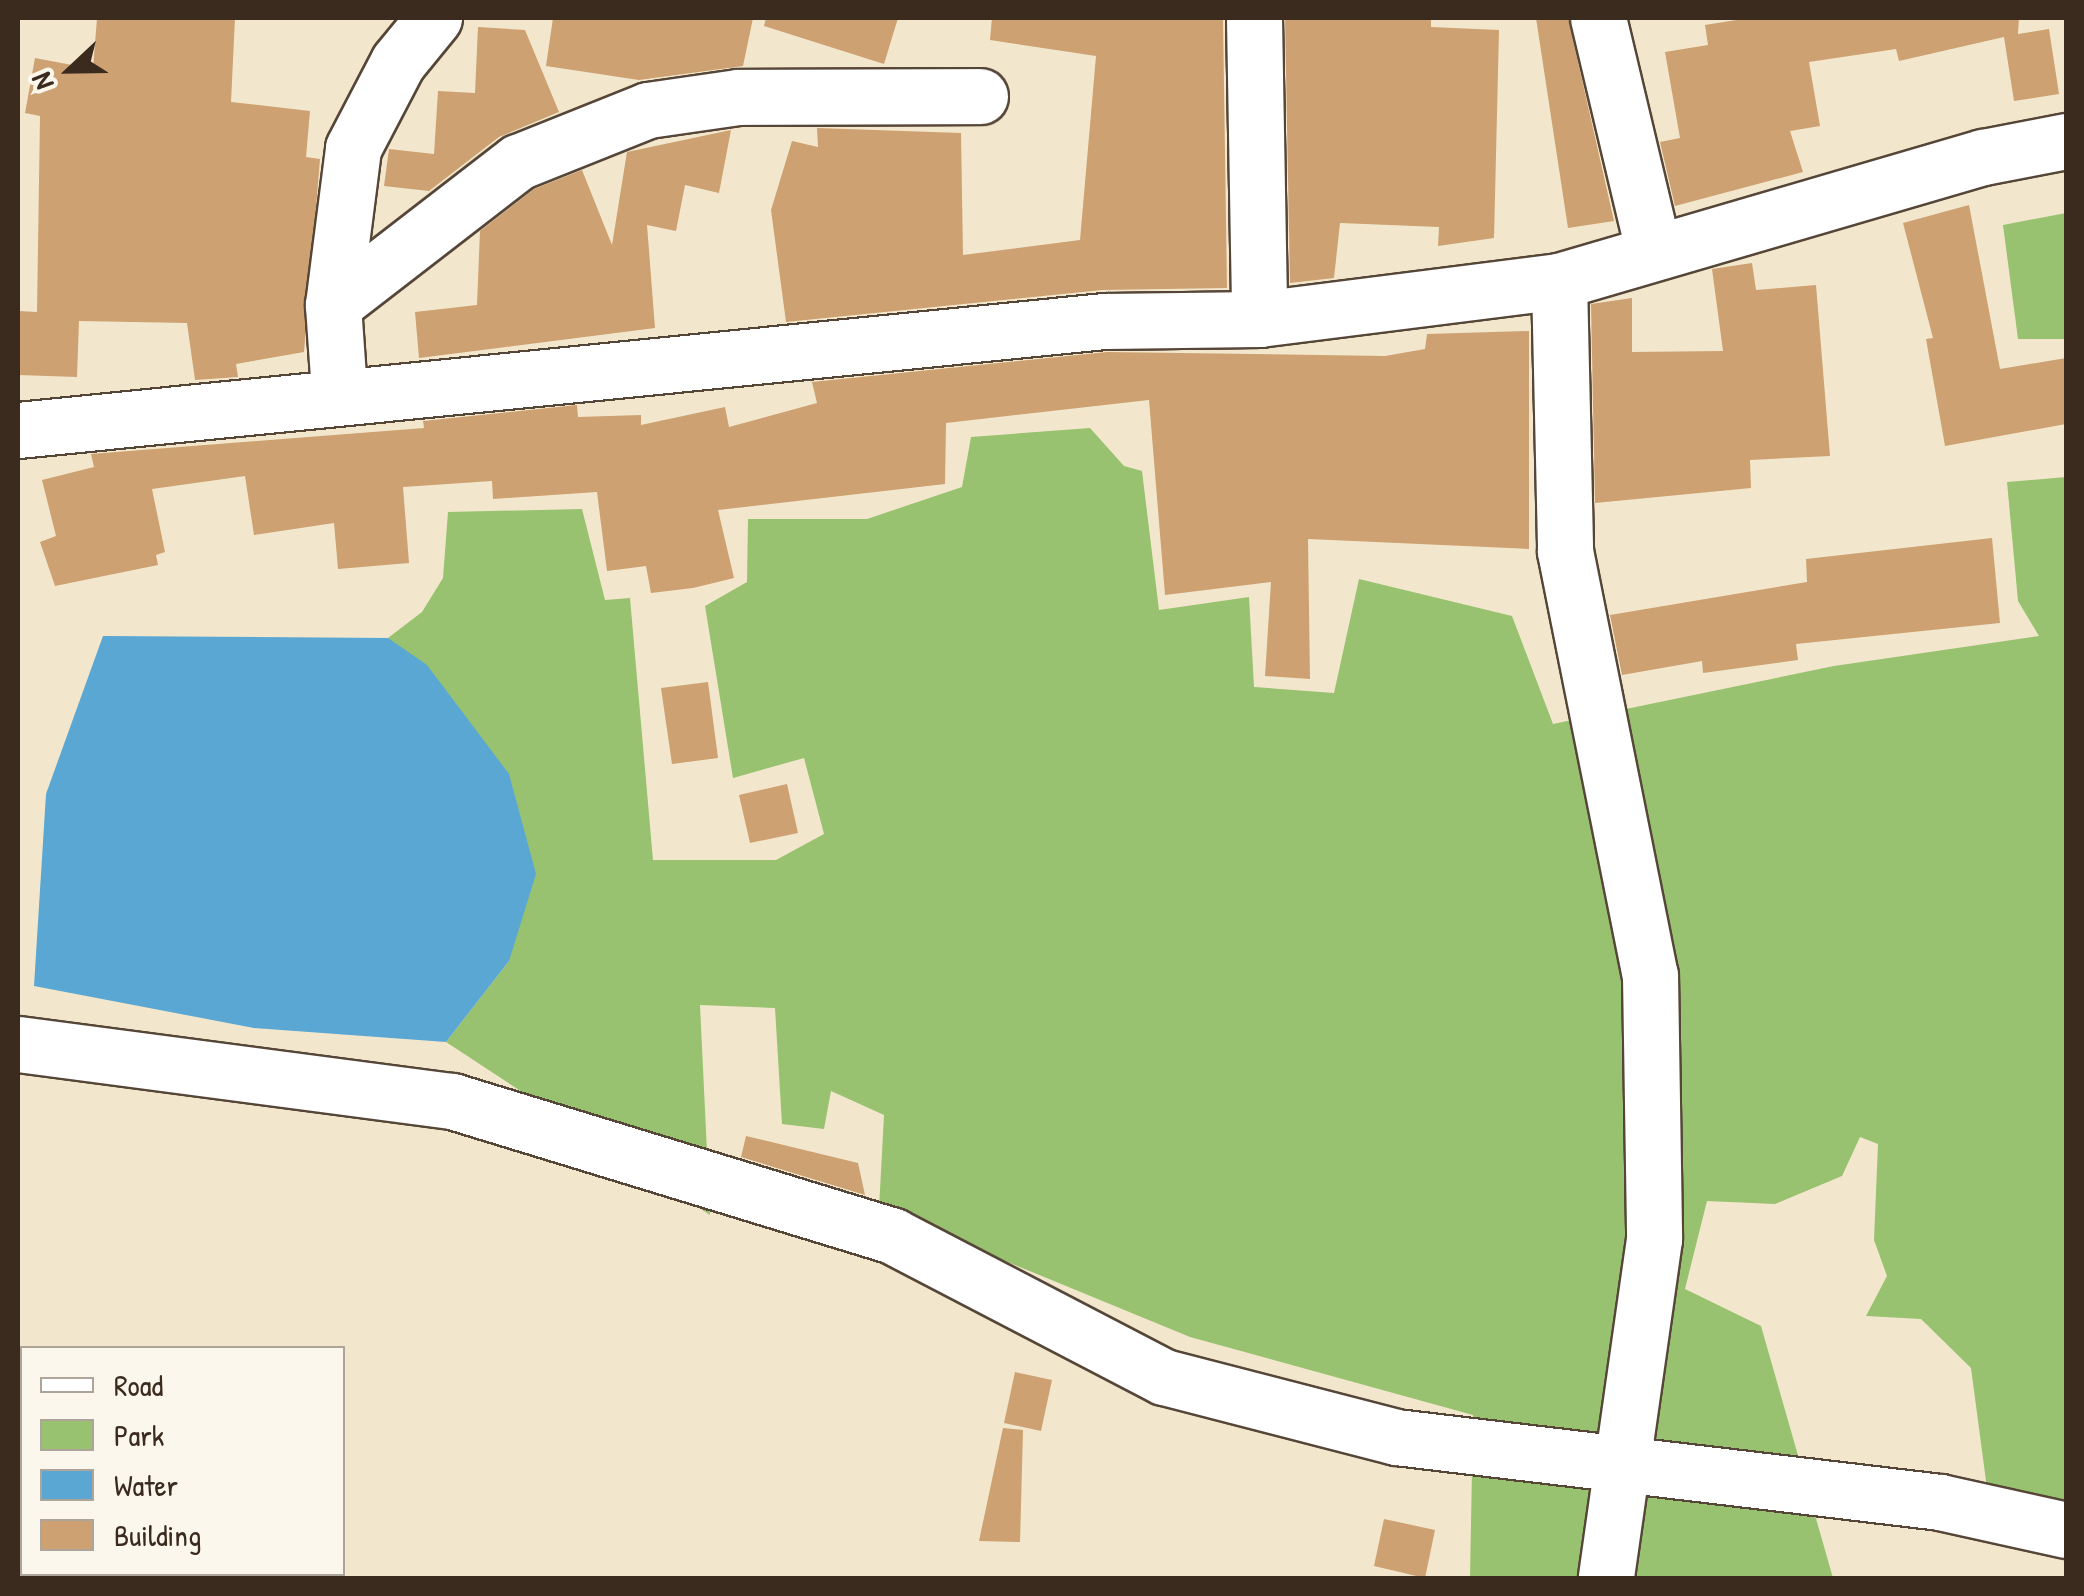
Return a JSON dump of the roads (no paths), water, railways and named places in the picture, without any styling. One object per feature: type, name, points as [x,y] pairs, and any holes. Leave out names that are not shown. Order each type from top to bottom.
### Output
[{"type":"street","points":[[339,390],[333,305],[353,148],[398,62],[434,18]]},
{"type":"street","points":[[1254,18],[1259,318]]},
{"type":"street","points":[[1598,18],[1653,249]]},
{"type":"street","points":[[333,305],[518,162],[648,110],[738,97],[980,96]]},
{"type":"street","points":[[18,430],[339,390],[1104,321],[1259,318],[1559,281],[1653,249],[2066,142]]},
{"type":"street","points":[[1559,281],[1565,551],[1650,975],[1654,1239],[1606,1578]]},
{"type":"street","points":[[18,1044],[452,1101],[894,1236],[1164,1377],[1396,1437],[1623,1470],[1940,1502],[2066,1530]]},
{"type":"water","points":[[103,636],[388,638],[427,665],[509,774],[536,874],[509,961],[446,1042],[254,1028],[34,986],[46,794]]}]
